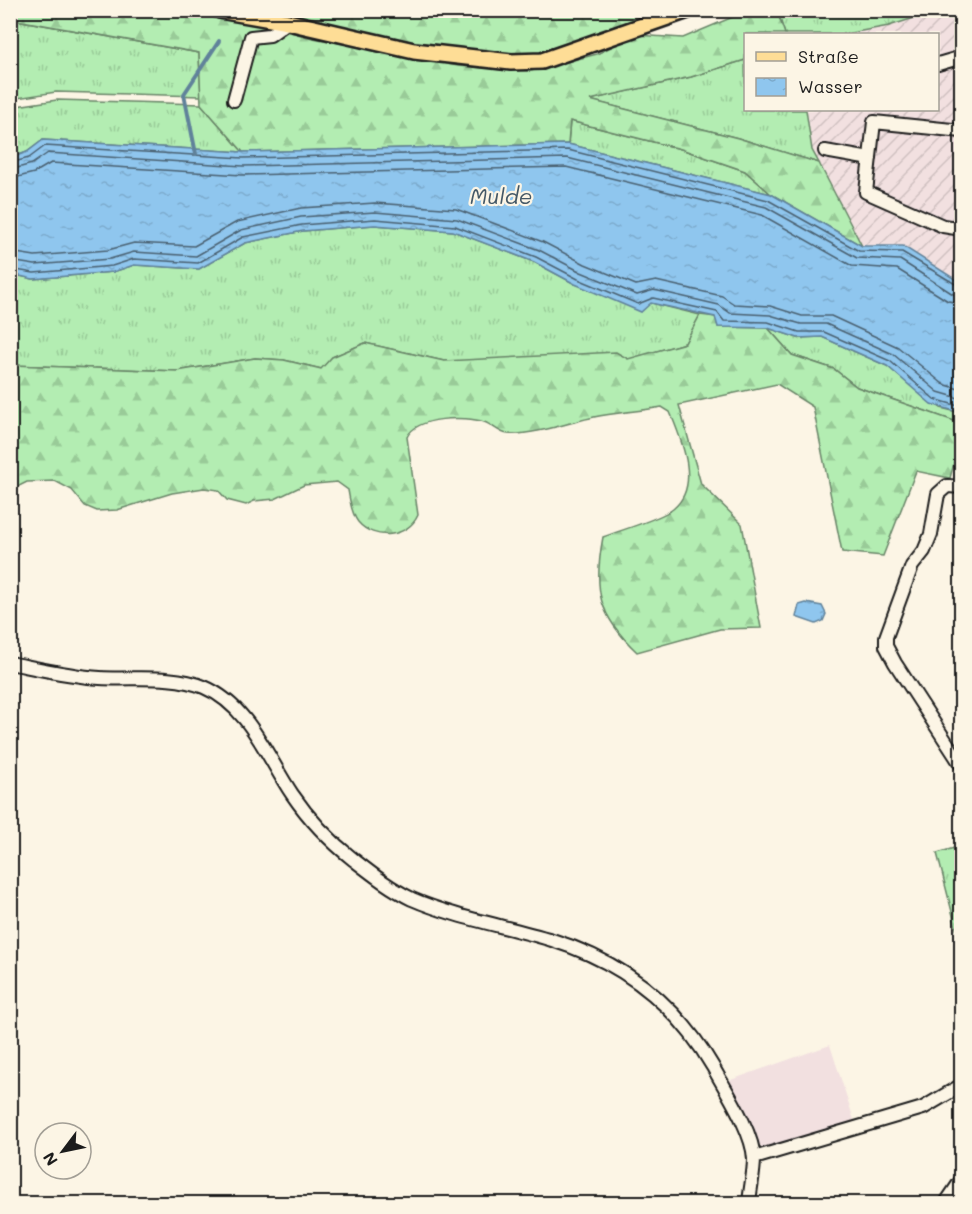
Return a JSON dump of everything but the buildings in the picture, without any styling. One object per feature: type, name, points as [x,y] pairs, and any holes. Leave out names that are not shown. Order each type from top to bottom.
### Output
[{"type":"main road","points":[[232,12],[288,22],[414,51],[512,62],[542,61],[688,10]]},
{"type":"street","points":[[234,100],[251,37],[270,35],[288,22]]},
{"type":"street","points":[[939,64],[962,57]]},
{"type":"street","points":[[962,131],[874,122],[866,192],[943,226],[962,229]]},
{"type":"street","points":[[825,151],[870,159]]},
{"type":"street","points":[[962,487],[947,486],[938,494],[931,534],[924,551],[912,566],[886,637],[886,646],[953,757],[962,766]]},
{"type":"street","points":[[10,663],[99,678],[181,682],[203,687],[242,714],[304,810],[336,845],[355,861],[411,898],[555,941],[596,957],[639,981],[662,999],[682,1021],[714,1070],[748,1138],[754,1158],[749,1203]]},
{"type":"street","points":[[754,1158],[923,1108],[962,1085]]},
{"type":"street","points":[[945,1203],[962,1179]]},
{"type":"shaded area","points":[[936,11],[961,11],[961,283],[903,246],[862,246],[812,150],[806,111],[939,111],[939,33],[850,33],[889,26]]},
{"type":"shaded area","points":[[830,1045],[855,1123],[764,1149],[757,1144],[728,1081]]},
{"type":"green space","points":[[10,11],[172,11],[266,25],[308,37],[458,66],[531,71],[597,54],[635,35],[683,38],[747,11],[777,11],[785,33],[744,33],[744,60],[691,77],[590,100],[738,138],[819,163],[862,246],[771,194],[745,171],[681,149],[570,121],[568,144],[243,152],[201,104],[199,53],[11,19]]},
{"type":"green space","points":[[260,11],[668,11],[547,54],[519,57],[400,44]]},
{"type":"green space","points":[[777,11],[936,11],[889,26],[850,33],[785,33]]},
{"type":"green space","points":[[10,19],[199,53],[201,96],[56,92],[11,99]]},
{"type":"green space","points":[[744,60],[744,111],[806,111],[812,150],[819,163],[738,138],[589,100],[691,77]]},
{"type":"green space","points":[[57,100],[201,104],[243,152],[43,140],[27,152],[11,158],[10,107]]},
{"type":"green space","points":[[570,121],[681,149],[745,171],[771,194],[568,144]]},
{"type":"green space","points":[[374,225],[453,231],[534,262],[575,284],[700,315],[685,343],[628,360],[444,361],[365,343],[332,357],[322,369],[284,360],[255,358],[177,371],[11,365],[11,274],[33,279],[113,272],[134,265],[199,269],[245,243],[303,231]]},
{"type":"green space","points":[[700,315],[716,317],[718,327],[768,328],[792,355],[834,369],[857,387],[957,422],[958,449],[950,478],[916,471],[883,556],[842,552],[813,407],[777,384],[679,405],[701,484],[742,524],[761,628],[720,629],[637,652],[624,639],[606,613],[599,587],[603,537],[667,513],[682,499],[686,488],[688,475],[683,448],[670,412],[662,407],[594,417],[539,431],[517,434],[505,433],[476,420],[442,419],[421,425],[412,430],[407,437],[418,515],[407,528],[390,534],[373,532],[358,522],[352,511],[348,490],[337,482],[304,485],[275,499],[254,501],[246,505],[227,500],[218,490],[204,488],[172,493],[117,510],[97,511],[85,506],[72,490],[55,481],[27,482],[11,490],[11,365],[177,371],[255,358],[284,360],[321,369],[332,357],[365,343],[444,361],[616,352],[628,359],[685,343]]},
{"type":"green space","points":[[768,328],[798,338],[822,337],[887,366],[941,408],[961,413],[961,447],[958,449],[957,422],[857,387],[834,369],[792,355]]},
{"type":"green space","points":[[962,846],[961,947],[937,853]]},
{"type":"water","name":"Mulde","points":[[43,140],[243,152],[568,144],[771,194],[862,246],[903,246],[961,283],[961,413],[931,404],[887,366],[822,337],[798,338],[768,328],[718,327],[715,317],[651,303],[641,312],[575,284],[534,262],[453,231],[374,225],[303,231],[245,243],[199,269],[134,265],[113,272],[33,279],[11,274],[11,158],[27,152]]},
{"type":"water","points":[[806,603],[822,606],[826,614],[823,621],[816,624],[796,617],[799,605]]},
{"type":"waterway","points":[[196,154],[184,94],[219,41]]}]
